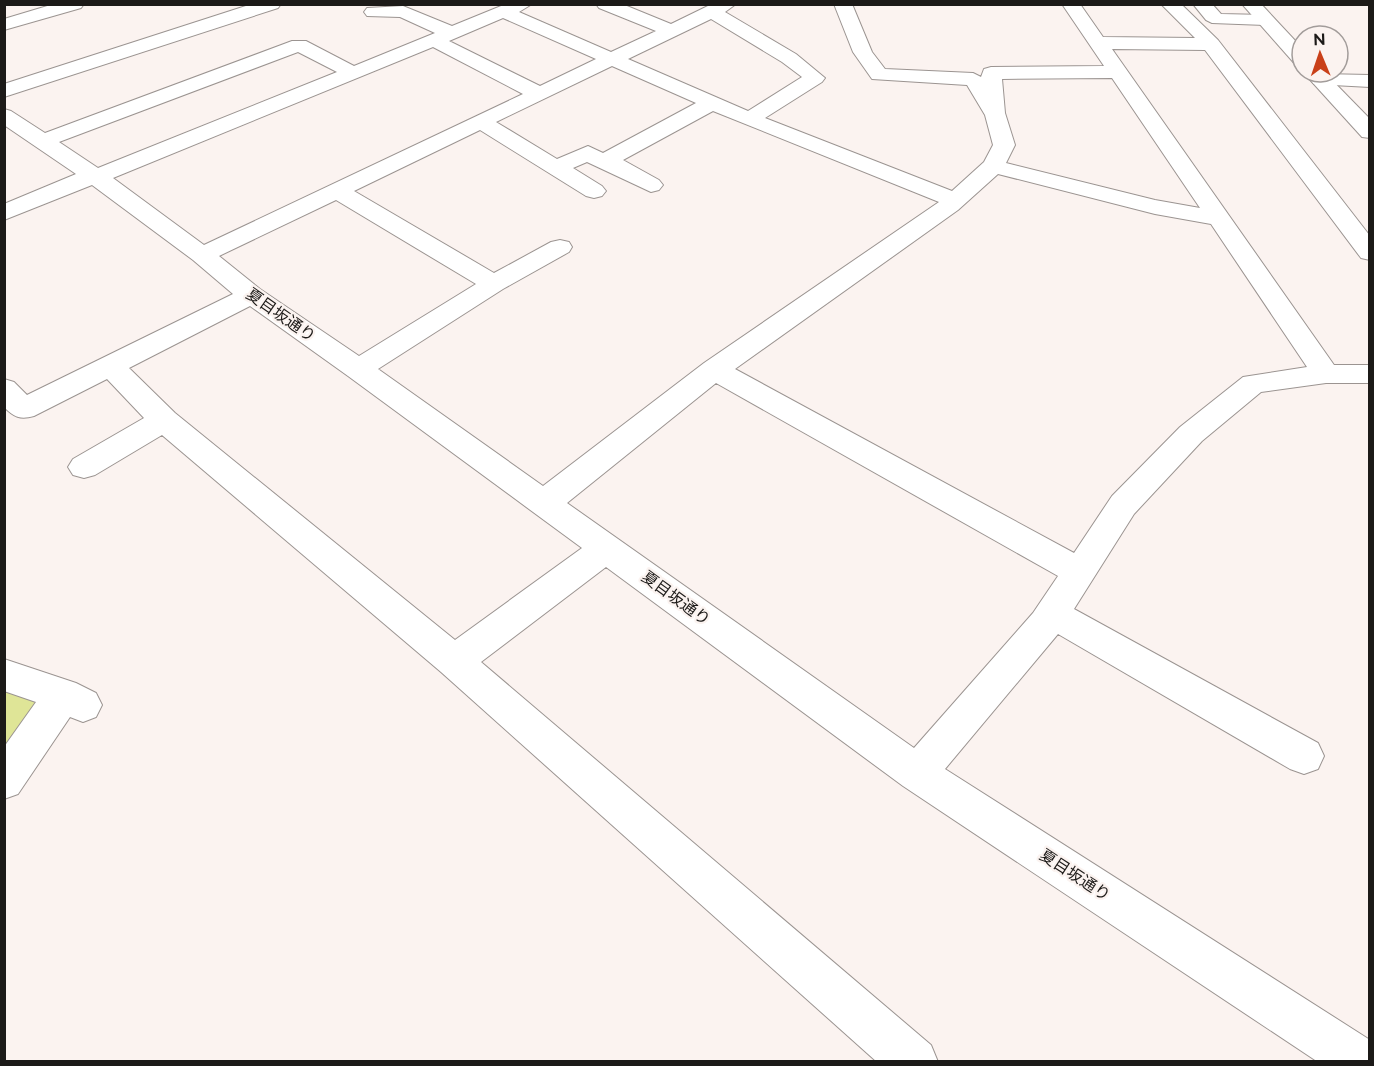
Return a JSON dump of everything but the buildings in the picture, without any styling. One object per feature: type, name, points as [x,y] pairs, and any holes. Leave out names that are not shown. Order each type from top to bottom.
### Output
[{"type":"street","points":[[4,25],[75,4]]},
{"type":"street","points":[[4,91],[272,4]]},
{"type":"street","points":[[4,213],[523,4]]},
{"type":"street","points":[[605,4],[672,31]]},
{"type":"street","points":[[843,4],[863,52],[879,75],[973,79],[996,115]]},
{"type":"street","points":[[1071,4],[1326,374]]},
{"type":"street","points":[[1170,4],[1211,44],[1370,253]]},
{"type":"street","points":[[1202,4],[1212,16],[1218,19],[1265,20]]},
{"type":"street","points":[[1251,4],[1290,47]]},
{"type":"street","points":[[202,255],[720,8],[815,78],[749,119]]},
{"type":"street","points":[[373,12],[403,11],[540,94]]},
{"type":"street","points":[[504,12],[749,119],[954,200]]},
{"type":"street","points":[[1100,43],[1211,44]]},
{"type":"street","points":[[43,141],[299,45],[353,73]]},
{"type":"street","points":[[544,503],[714,370],[954,200],[993,166],[1004,145],[996,115],[991,73],[1119,72]]},
{"type":"street","points":[[1350,79],[1370,81]]},
{"type":"street","points":[[1325,84],[1370,132]]},
{"type":"street","points":[[556,168],[588,153],[603,162],[712,103]]},
{"type":"street","name":"夏目坂通り","points":[[5,115],[96,177],[202,255],[251,295],[358,369],[917,773],[1361,1062]]},
{"type":"street","points":[[481,122],[594,191]]},
{"type":"street","points":[[606,160],[651,185]]},
{"type":"street","points":[[993,166],[1155,207],[1220,219]]},
{"type":"street","points":[[338,191],[494,284]]},
{"type":"street","points":[[1340,213],[1370,212]]},
{"type":"street","points":[[358,369],[494,284],[560,247]]},
{"type":"street","points":[[4,389],[24,409],[251,295]]},
{"type":"street","points":[[110,365],[164,420],[454,661],[914,1062]]},
{"type":"street","points":[[714,370],[1078,572]]},
{"type":"street","points":[[917,773],[1046,623],[1123,505],[1191,434],[1253,384],[1326,374],[1370,374]]},
{"type":"street","points":[[84,467],[164,420]]},
{"type":"street","points":[[454,661],[607,548]]},
{"type":"street","points":[[1052,614],[1304,756]]},
{"type":"street","points":[[4,675],[73,700],[4,781]]},
{"type":"green space","points":[[5,687],[44,701],[5,762]]}]
